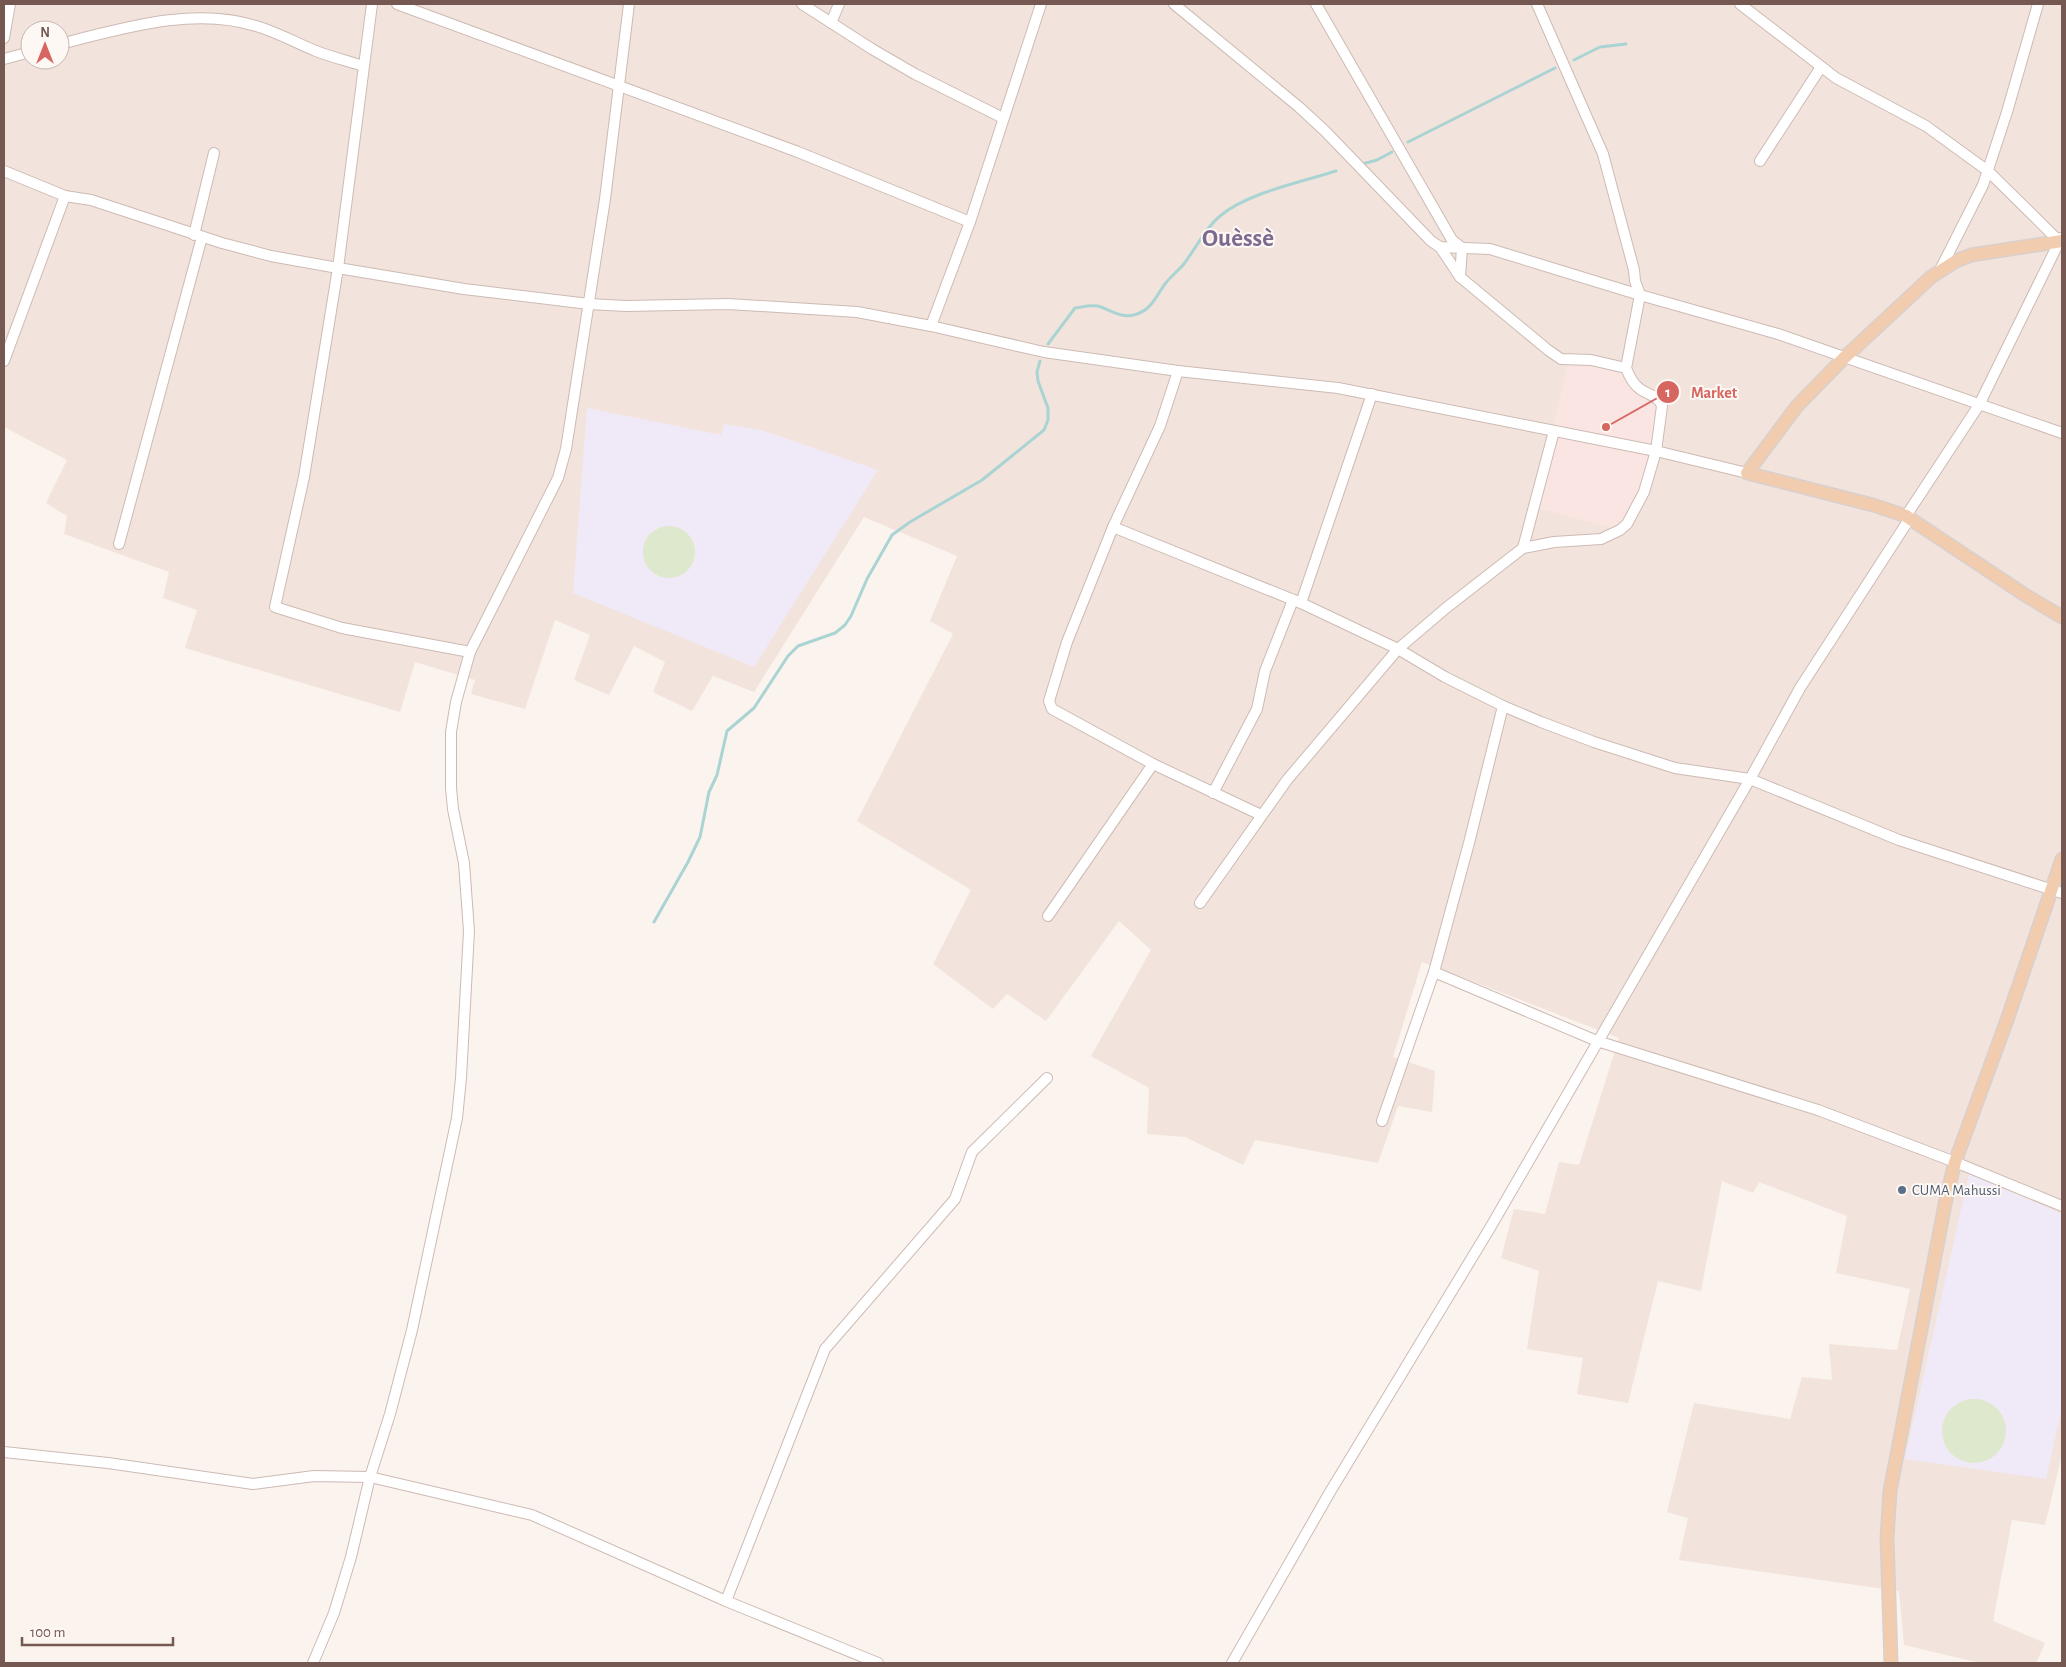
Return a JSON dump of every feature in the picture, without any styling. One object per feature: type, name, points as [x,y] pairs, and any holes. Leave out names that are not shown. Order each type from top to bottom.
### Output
[{"type":"main road","points":[[2061,239],[1971,255],[1940,270],[1920,285],[1797,406],[1747,473],[1874,505],[1908,517],[2062,618]]},
{"type":"main road","points":[[1891,1663],[1887,1558],[1890,1491],[1926,1297],[1955,1162],[2057,891],[2062,859]]},
{"type":"street","points":[[4,38],[10,4]]},
{"type":"street","points":[[372,4],[338,268],[304,477],[275,607],[342,628],[470,652]]},
{"type":"street","points":[[398,4],[798,152],[970,222]]},
{"type":"street","points":[[313,1663],[334,1613],[351,1558],[370,1477],[390,1414],[412,1330],[456,1118],[461,1078],[468,924],[464,863],[453,809],[450,764],[456,702],[470,652],[562,464],[573,412],[605,199],[629,4]]},
{"type":"street","points":[[802,4],[915,74],[1003,118]]},
{"type":"street","points":[[831,23],[839,4]]},
{"type":"street","points":[[930,326],[970,222],[1041,4]]},
{"type":"street","points":[[1174,4],[1299,107],[1431,241],[1440,247],[1460,277],[1548,350],[1561,359],[1590,360],[1626,368]]},
{"type":"street","points":[[1316,4],[1452,240],[1462,248]]},
{"type":"street","points":[[1200,904],[1261,815],[1294,772],[1398,649],[1446,608],[1524,548],[1554,542],[1601,539],[1620,530],[1634,514],[1644,492],[1656,451],[1661,403],[1640,389],[1626,368],[1640,295],[1603,154],[1537,4]]},
{"type":"street","points":[[1232,1663],[1330,1492],[1490,1228],[1750,779],[1800,688],[1978,405],[2061,239],[1988,170],[1926,126],[1836,78],[1740,4]]},
{"type":"street","points":[[1940,270],[1983,186],[2038,4]]},
{"type":"street","points":[[70,42],[126,28],[189,19],[213,19],[255,25],[316,51],[363,66]]},
{"type":"street","points":[[4,59],[20,55]]},
{"type":"street","points":[[1760,161],[1822,67]]},
{"type":"street","points":[[119,544],[198,236],[214,154]]},
{"type":"street","points":[[4,171],[65,196],[90,200],[198,236],[271,256],[338,268],[464,289],[589,304],[626,306],[728,304],[866,313],[1044,352],[1178,371],[1322,386],[1372,394],[1656,451],[1747,473]]},
{"type":"street","points":[[4,361],[65,196]]},
{"type":"street","points":[[1440,247],[1490,249],[1640,295],[1778,334],[2062,433]]},
{"type":"street","points":[[1460,277],[1462,248]]},
{"type":"street","points":[[1178,371],[1157,433],[1113,527],[1067,642],[1049,702],[1052,708],[1153,764],[1261,815]]},
{"type":"street","points":[[1213,793],[1257,709],[1265,671],[1297,602],[1372,394]]},
{"type":"street","points":[[1524,548],[1554,431]]},
{"type":"street","points":[[1113,527],[1297,602],[1398,649],[1446,677],[1504,706],[1594,742],[1675,768],[1750,779],[1899,840],[2057,891]]},
{"type":"street","points":[[1382,1121],[1434,972],[1504,706]]},
{"type":"street","points":[[1048,916],[1153,764]]},
{"type":"street","points":[[1434,972],[1597,1041],[1818,1110],[1955,1162],[2062,1206]]},
{"type":"street","points":[[726,1601],[825,1349],[955,1199],[972,1152],[1047,1078]]},
{"type":"street","points":[[4,1452],[108,1463],[253,1484],[314,1476],[370,1477],[532,1515],[726,1601],[878,1663]]},
{"type":"shaded area","points":[[4,4],[2062,4],[2062,1455],[2045,1525],[2012,1520],[1993,1621],[2045,1643],[2036,1663],[1980,1663],[1904,1645],[1899,1591],[1679,1560],[1688,1518],[1667,1512],[1694,1403],[1790,1419],[1802,1377],[1832,1380],[1829,1344],[1897,1350],[1910,1289],[1836,1273],[1847,1216],[1759,1182],[1753,1193],[1722,1181],[1701,1291],[1658,1281],[1628,1403],[1577,1394],[1583,1358],[1527,1349],[1539,1271],[1501,1258],[1514,1209],[1545,1214],[1559,1162],[1579,1165],[1619,1038],[1422,962],[1393,1057],[1435,1071],[1432,1112],[1398,1106],[1378,1163],[1255,1140],[1243,1165],[1185,1137],[1147,1134],[1149,1088],[1091,1056],[1151,950],[1119,921],[1046,1021],[1007,994],[993,1009],[933,964],[971,890],[857,821],[953,634],[930,621],[957,556],[864,517],[754,692],[713,676],[692,711],[653,692],[665,662],[634,646],[609,695],[574,680],[590,635],[555,620],[525,709],[471,694],[475,680],[415,662],[400,712],[185,648],[197,610],[163,598],[169,572],[64,534],[67,516],[46,503],[67,460],[4,427]]},
{"type":"shaded area","points":[[1569,360],[1626,368],[1629,375],[1661,403],[1644,492],[1620,530],[1534,507]]},
{"type":"shaded area","points":[[587,408],[721,435],[724,424],[761,430],[878,470],[754,667],[573,593]]},
{"type":"shaded area","points":[[1969,1174],[2062,1214],[2062,1407],[2046,1479],[1905,1459]]},
{"type":"green space","points":[[669,526],[683,530],[691,538],[695,552],[691,566],[683,574],[669,578],[655,574],[647,566],[643,552],[647,538],[655,530]]},
{"type":"green space","points":[[1974,1399],[1986,1401],[1997,1408],[2004,1419],[2006,1431],[2004,1443],[1997,1454],[1986,1461],[1974,1463],[1962,1461],[1951,1454],[1944,1443],[1942,1431],[1944,1419],[1951,1408],[1962,1401]]},
{"type":"waterway","points":[[1574,60],[1600,47],[1626,44]]},
{"type":"waterway","points":[[1408,142],[1555,68]]},
{"type":"waterway","points":[[1362,164],[1377,160],[1392,152]]},
{"type":"waterway","points":[[1048,344],[1075,308],[1098,306],[1128,316],[1142,312],[1153,302],[1167,281],[1183,265],[1214,221],[1231,208],[1275,189],[1336,171]]},
{"type":"waterway","points":[[654,922],[700,837],[709,792],[717,775],[727,731],[754,708],[788,656],[798,646],[835,633],[845,625],[851,616],[867,579],[892,535],[910,522],[982,480],[1044,430],[1048,420],[1048,408],[1038,381],[1037,372],[1040,361]]},
{"type":"place","name":"Market","points":[[1606,427]]},
{"type":"place","name":"CUMA Mahussi","points":[[1902,1190]]},
{"type":"district","name":"Ouèssè","points":[[1238,238]]}]
